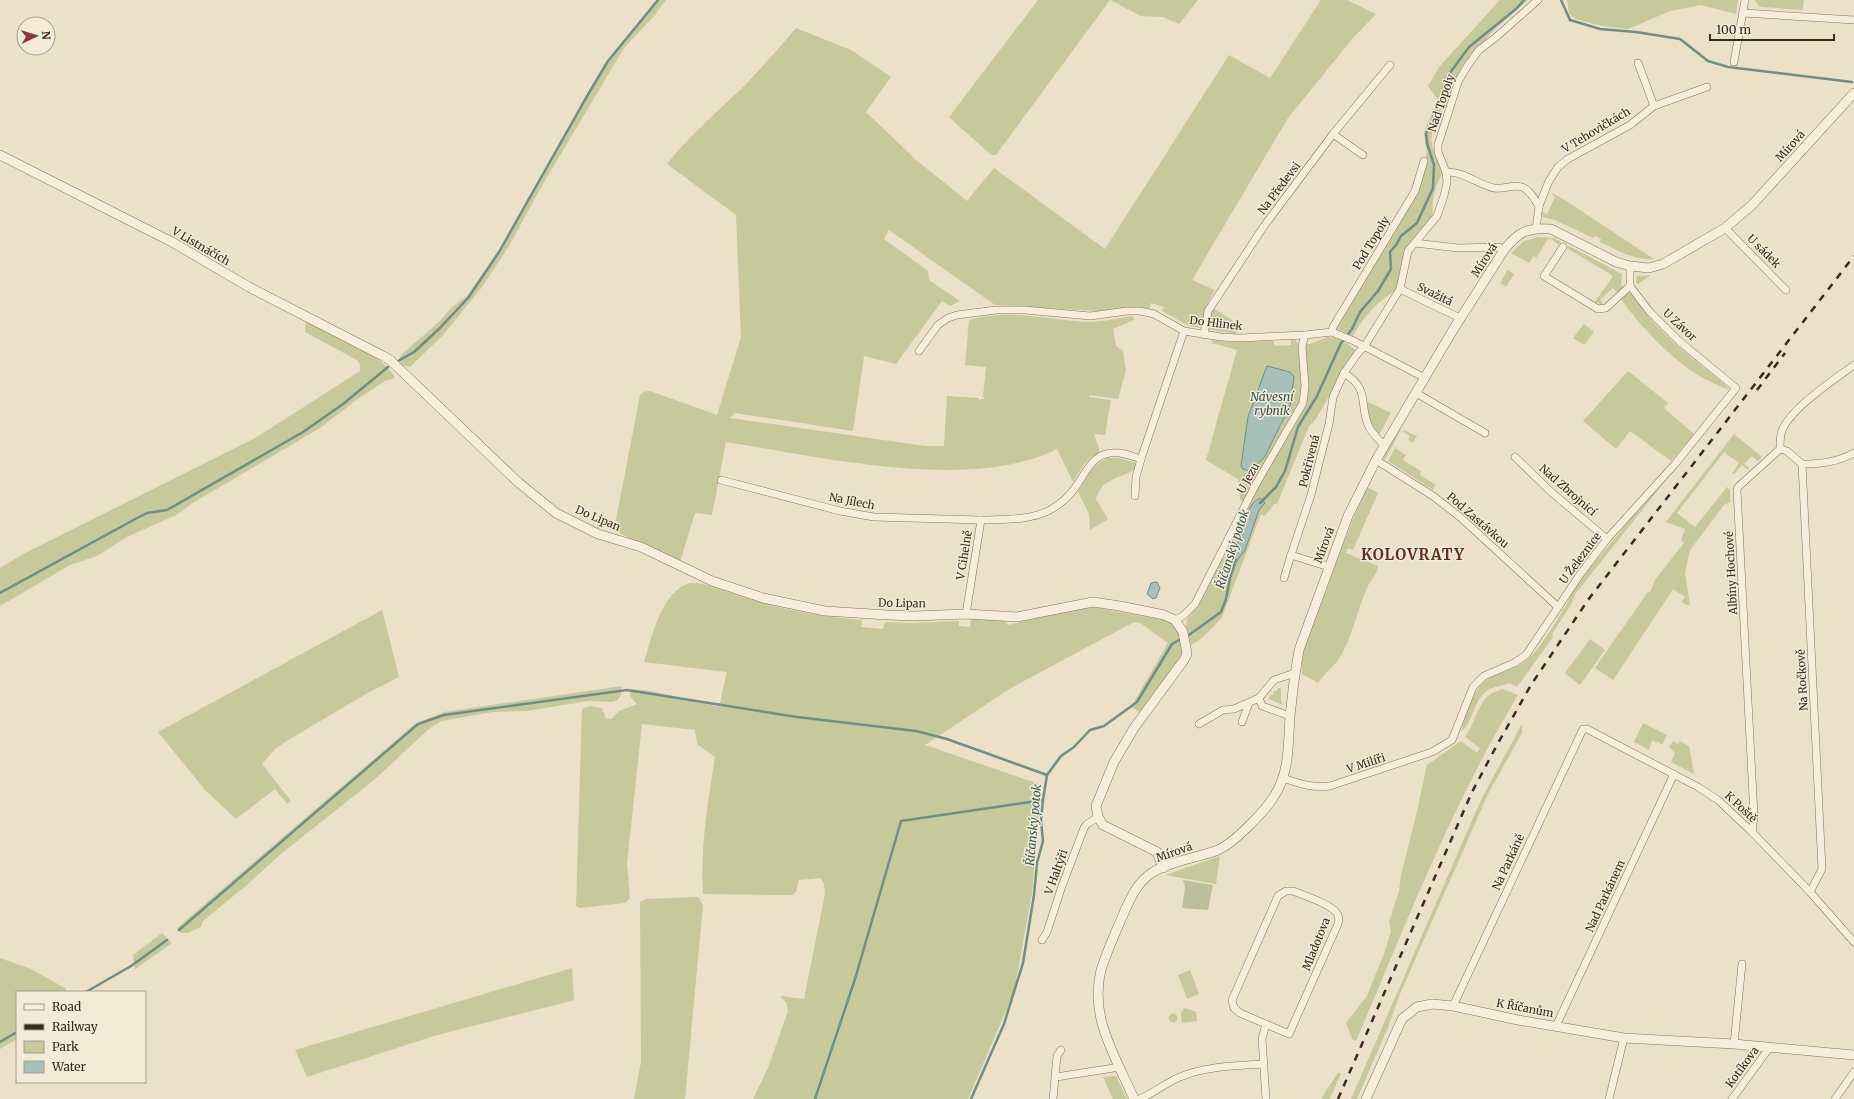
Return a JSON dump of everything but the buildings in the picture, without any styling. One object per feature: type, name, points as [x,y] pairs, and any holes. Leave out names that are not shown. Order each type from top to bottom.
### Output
[{"type":"street","name":"Nad Topoly","points":[[1364,347],[1400,288],[1408,251],[1437,216],[1447,182],[1446,172],[1438,152],[1438,145],[1458,82],[1479,50],[1538,0]]},
{"type":"street","points":[[1734,62],[1744,13],[1745,0]]},
{"type":"street","points":[[1744,13],[1854,20]]},
{"type":"street","points":[[1638,63],[1654,106]]},
{"type":"street","name":"Na Předevsi","points":[[1204,335],[1208,311],[1218,293],[1264,226],[1333,134],[1390,65]]},
{"type":"street","name":"V Tehovičkách","points":[[1536,229],[1539,206],[1549,181],[1558,167],[1568,159],[1630,124],[1654,106],[1707,87]]},
{"type":"street","name":"Mírová","points":[[1134,1099],[1102,1025],[1098,999],[1100,978],[1111,942],[1138,886],[1153,872],[1224,847],[1267,806],[1278,790],[1288,760],[1290,716],[1299,650],[1348,516],[1384,445],[1460,318],[1504,250],[1514,238],[1523,232],[1536,229],[1551,229],[1616,262],[1630,266],[1649,268],[1663,264],[1726,228],[1752,205],[1854,93]]},
{"type":"street","points":[[1333,134],[1363,155]]},
{"type":"street","name":"V Listnáčích","points":[[0,155],[172,242],[249,287],[390,360]]},
{"type":"street","name":"Pod Topoly","points":[[1336,333],[1333,327],[1415,190],[1424,161]]},
{"type":"street","points":[[1446,172],[1460,174],[1492,188],[1501,189],[1516,186],[1522,187],[1528,191],[1539,206]]},
{"type":"street","name":"U sádek","points":[[1726,228],[1786,290]]},
{"type":"street","points":[[1415,243],[1458,248],[1499,247],[1504,250]]},
{"type":"street","points":[[1563,247],[1544,276],[1598,309],[1603,310],[1606,308],[1630,286],[1630,266]]},
{"type":"street","name":"U Závor","points":[[1630,286],[1649,311],[1679,341],[1736,388]]},
{"type":"street","name":"Svažitá","points":[[1400,288],[1460,318]]},
{"type":"street","name":"Do Hlinek","points":[[919,351],[938,325],[948,318],[957,315],[996,310],[1025,310],[1090,316],[1127,311],[1140,311],[1154,314],[1184,331],[1204,335],[1240,338],[1305,336],[1336,333]]},
{"type":"street","points":[[1135,496],[1136,477],[1141,459],[1184,331]]},
{"type":"street","points":[[1336,333],[1425,378]]},
{"type":"street","name":"U Jezu","points":[[1175,620],[1183,616],[1195,604],[1256,484],[1303,403],[1305,386],[1302,346],[1305,336]]},
{"type":"street","name":"Pokřivená","points":[[1284,578],[1312,495],[1330,424],[1333,398],[1344,373],[1364,347]]},
{"type":"street","name":"Do Lipan","points":[[390,360],[519,483],[556,513],[598,534],[641,547],[712,581],[763,598],[833,612],[914,616],[966,614],[1017,617],[1093,602],[1164,615],[1175,620]]},
{"type":"street","points":[[1854,365],[1796,410],[1785,424],[1781,433],[1780,449],[1787,451],[1802,464],[1822,464],[1843,459],[1854,453]]},
{"type":"street","points":[[1344,373],[1356,381],[1360,389],[1368,425],[1372,434],[1384,445]]},
{"type":"street","name":"U Železnice","points":[[1452,740],[1473,687],[1484,676],[1508,666],[1526,655],[1607,538],[1675,464],[1736,388]]},
{"type":"street","points":[[1416,392],[1486,433]]},
{"type":"street","name":"Albíny Hochové","points":[[1752,832],[1754,816],[1738,487],[1780,449]]},
{"type":"street","name":"V Cihelně","points":[[966,614],[981,520],[1036,516],[1051,510],[1062,502],[1076,486],[1088,465],[1103,454],[1120,453],[1141,459]]},
{"type":"street","name":"Nad Zbrojnicí","points":[[1515,457],[1550,491],[1607,538]]},
{"type":"street","name":"Pod Zastávkou","points":[[1376,460],[1433,496],[1460,517],[1558,608]]},
{"type":"street","name":"Na Ročkově","points":[[1802,464],[1822,869],[1810,892]]},
{"type":"street","name":"Na Jílech","points":[[721,480],[833,510],[874,517],[981,520]]},
{"type":"street","points":[[1291,555],[1329,567]]},
{"type":"street","points":[[1163,868],[1157,852],[1106,827],[1098,818],[1096,812],[1097,802],[1114,762],[1134,728],[1187,654],[1183,632],[1175,620]]},
{"type":"street","points":[[1199,724],[1223,710],[1234,709],[1259,698],[1274,680],[1295,672]]},
{"type":"street","points":[[1259,698],[1262,706],[1290,716]]},
{"type":"street","points":[[1242,722],[1249,703]]},
{"type":"street","name":"K Poště","points":[[1584,729],[1587,729],[1622,746],[1698,787],[1718,800],[1752,832],[1810,892],[1854,942]]},
{"type":"street","name":"Na Parkáně","points":[[1454,1006],[1584,729]]},
{"type":"street","name":"V Milíři","points":[[1283,778],[1316,788],[1330,786],[1432,752],[1452,740]]},
{"type":"street","name":"Nad Parkánem","points":[[1556,1026],[1674,774]]},
{"type":"street","name":"V Haltýři","points":[[1042,940],[1047,932],[1062,886],[1084,828],[1087,824],[1098,818]]},
{"type":"street","name":"Mladotova","points":[[1286,890],[1293,891],[1335,910],[1339,919],[1338,924],[1289,1034],[1266,1024],[1237,1011],[1232,1004],[1233,996],[1278,896],[1286,890]]},
{"type":"street","points":[[1734,1044],[1742,964]]},
{"type":"street","name":"K Říčanům","points":[[1366,1099],[1402,1019],[1417,1007],[1432,1004],[1454,1006],[1624,1038],[1734,1044],[1854,1055]]},
{"type":"street","points":[[1266,1024],[1262,1039],[1266,1099]]},
{"type":"street","points":[[1614,1099],[1609,1099],[1624,1038]]},
{"type":"street","name":"Kotíkova","points":[[1732,1099],[1770,1047]]},
{"type":"street","points":[[1053,1099],[1057,1056],[1060,1050]]},
{"type":"street","points":[[1139,1099],[1170,1082],[1199,1071],[1215,1068],[1264,1064]]},
{"type":"street","points":[[1056,1077],[1120,1067]]},
{"type":"street","points":[[1835,1099],[1854,1072]]},
{"type":"green space","points":[[658,0],[666,0],[655,15],[624,48],[540,189],[509,246],[482,287],[444,334],[410,367],[402,365],[399,359],[402,354],[441,320],[451,308],[467,296],[501,248],[593,83],[628,35]]},
{"type":"green space","points":[[1038,0],[1110,0],[996,155],[991,155],[949,117]]},
{"type":"green space","points":[[1110,0],[1198,0],[1179,24],[1163,17],[1141,16]]},
{"type":"green space","points":[[1321,0],[1347,0],[1376,14],[1353,38],[1288,118],[1192,280],[1215,290],[1207,304],[1238,324],[1236,334],[1189,326],[1162,311],[1164,307],[1151,303],[1149,309],[1131,307],[1114,312],[995,305],[889,230],[884,239],[928,271],[929,280],[960,301],[950,306],[942,301],[896,364],[864,356],[853,431],[735,413],[730,418],[925,446],[944,446],[947,396],[978,398],[980,401],[981,399],[985,399],[983,397],[986,367],[965,365],[969,320],[998,315],[1013,315],[1087,322],[1105,321],[1133,316],[1134,320],[1113,329],[1116,346],[1123,351],[1126,371],[1118,399],[1089,395],[1089,397],[1111,400],[1105,435],[1094,434],[1099,448],[1099,453],[1087,461],[1073,482],[1057,449],[1022,462],[982,468],[939,470],[848,462],[726,442],[712,515],[695,513],[679,565],[614,530],[640,395],[643,392],[650,391],[717,415],[741,337],[736,215],[667,164],[694,134],[749,81],[796,28],[851,50],[891,77],[866,112],[915,159],[967,201],[994,168],[1105,249],[1229,55],[1270,78]]},
{"type":"green space","points":[[1500,0],[1528,0],[1496,28],[1462,66],[1433,129],[1431,140],[1433,148],[1438,152],[1443,164],[1442,174],[1436,186],[1433,199],[1432,224],[1408,251],[1400,289],[1386,297],[1367,315],[1353,336],[1333,327],[1415,191],[1427,154],[1424,133],[1427,123],[1439,101],[1428,86],[1439,67]]},
{"type":"green space","points":[[1567,0],[1738,0],[1736,14],[1701,5],[1670,11],[1628,29],[1597,25],[1576,19],[1569,13]]},
{"type":"green space","points":[[1755,0],[1804,0],[1803,10],[1762,7],[1758,5]]},
{"type":"green space","points":[[1550,192],[1565,200],[1654,259],[1633,257],[1600,242],[1601,239],[1595,236],[1593,238],[1555,220],[1543,217],[1542,212],[1547,214],[1555,197]]},
{"type":"green space","points":[[1538,237],[1554,238],[1561,242],[1558,245],[1552,239],[1548,239],[1536,258],[1534,256],[1529,263],[1511,253],[1524,241]]},
{"type":"green space","points":[[1569,246],[1622,274],[1621,284],[1625,290],[1620,295],[1613,288],[1600,300],[1606,308],[1600,309],[1600,304],[1598,302],[1595,307],[1592,306],[1613,276],[1567,248]]},
{"type":"green space","points":[[1508,270],[1514,274],[1506,287],[1500,283]]},
{"type":"green space","points":[[1651,275],[1638,284],[1636,283],[1637,276]]},
{"type":"green space","points":[[1627,293],[1631,294],[1653,322],[1674,343],[1724,384],[1729,390],[1694,373],[1680,363],[1662,346],[1636,319],[1621,299]]},
{"type":"green space","points":[[306,321],[342,338],[370,354],[382,362],[391,371],[395,378],[385,381],[359,398],[320,428],[191,504],[178,514],[127,537],[97,556],[70,565],[0,606],[0,568],[27,552],[257,437],[360,371],[360,365],[357,360],[305,332]]},
{"type":"green space","points":[[1584,324],[1594,332],[1584,345],[1573,338]]},
{"type":"green space","points":[[1327,337],[1331,337],[1344,342],[1358,353],[1333,397],[1328,398],[1316,419],[1309,426],[1277,504],[1274,504],[1265,516],[1261,514],[1222,617],[1207,633],[1191,645],[1186,626],[1187,619],[1199,604],[1220,560],[1225,558],[1233,542],[1233,535],[1250,505],[1240,500],[1238,479],[1206,460],[1237,350],[1212,343],[1212,340],[1226,342],[1274,341],[1274,346],[1291,345],[1291,340],[1296,340],[1298,344],[1310,344]],"holes":[[[1267,366],[1290,406],[1264,458],[1249,471],[1246,471],[1241,466],[1248,417]]]},
{"type":"green space","points":[[1628,371],[1668,403],[1664,408],[1694,434],[1671,461],[1630,431],[1616,449],[1583,421]]},
{"type":"green space","points":[[1366,401],[1391,413],[1379,435],[1370,423]]},
{"type":"green space","points":[[1400,427],[1401,429],[1385,460],[1383,458]]},
{"type":"green space","points":[[1404,430],[1417,436],[1413,443],[1408,440],[1410,436],[1403,432]]},
{"type":"green space","points":[[1734,434],[1762,457],[1758,461],[1752,456],[1744,464],[1749,468],[1748,470],[1742,465],[1734,474],[1732,473],[1739,463],[1724,452],[1677,513],[1695,527],[1727,487],[1730,490],[1730,502],[1724,505],[1690,550],[1685,573],[1690,605],[1682,602],[1685,597],[1673,589],[1613,680],[1595,668],[1647,593],[1651,591],[1654,581],[1684,543],[1681,540],[1685,529],[1666,522]]},
{"type":"green space","points":[[1395,448],[1406,455],[1403,460],[1421,471],[1420,475],[1436,485],[1433,490],[1388,461]]},
{"type":"green space","points":[[1107,458],[1119,458],[1136,463],[1137,465],[1131,472],[1108,482],[1101,488],[1096,499],[1108,519],[1090,530],[1089,514],[1078,492],[1093,468]]},
{"type":"green space","points":[[1663,484],[1576,593],[1571,605],[1552,634],[1553,637],[1517,687],[1509,683],[1488,690],[1483,694],[1476,705],[1469,722],[1461,732],[1468,708],[1475,692],[1487,680],[1520,665],[1532,655],[1554,624],[1568,602],[1572,591],[1580,580],[1637,512]]},
{"type":"green space","points":[[1367,487],[1378,493],[1353,550],[1348,548],[1346,553],[1378,566],[1364,596],[1352,632],[1338,661],[1318,683],[1302,674],[1304,651],[1310,629]]},
{"type":"green space","points":[[691,583],[706,585],[745,598],[794,610],[862,620],[861,627],[883,629],[885,622],[912,623],[959,621],[959,626],[970,627],[971,618],[1004,620],[1008,625],[1075,608],[1094,607],[1168,621],[1178,632],[1182,647],[1181,656],[1140,712],[1131,707],[1168,643],[1142,624],[1134,622],[1009,689],[925,745],[1039,784],[1040,801],[1032,893],[1014,992],[968,1099],[753,1099],[768,1068],[788,1011],[786,1002],[780,996],[804,999],[825,894],[824,884],[821,878],[799,880],[796,892],[792,895],[703,894],[702,877],[707,808],[715,757],[697,744],[695,730],[642,724],[627,863],[630,898],[625,903],[579,908],[576,906],[582,709],[590,706],[602,708],[606,718],[611,719],[619,711],[637,704],[630,696],[631,689],[651,691],[719,707],[727,672],[644,662],[655,628],[665,604],[681,587]]},
{"type":"green space","points":[[382,610],[399,677],[364,695],[275,749],[262,764],[291,801],[287,804],[275,789],[236,819],[205,790],[158,732]]},
{"type":"green space","points":[[1590,639],[1605,650],[1580,685],[1565,673]]},
{"type":"green space","points":[[622,686],[621,695],[618,700],[612,702],[588,701],[527,711],[493,712],[441,721],[430,728],[374,780],[282,853],[248,884],[203,921],[201,927],[187,933],[180,933],[177,928],[415,724],[444,712]]},
{"type":"green space","points":[[1278,688],[1281,688],[1281,700],[1283,705],[1269,699],[1270,695],[1273,695],[1274,691],[1277,691]]},
{"type":"green space","points":[[1502,689],[1518,695],[1494,736],[1451,822],[1431,865],[1356,1041],[1352,1039],[1346,1023],[1367,996],[1385,951],[1391,931],[1389,922],[1399,891],[1401,875],[1427,765],[1461,741],[1477,753],[1480,748],[1465,737],[1487,697],[1490,694]]},
{"type":"green space","points":[[1643,723],[1667,735],[1662,745],[1658,741],[1657,743],[1652,740],[1649,750],[1634,742]]},
{"type":"green space","points":[[1522,724],[1522,733],[1489,792],[1400,994],[1388,1027],[1357,1099],[1351,1099],[1483,796]]},
{"type":"green space","points":[[1673,741],[1678,744],[1680,741],[1689,746],[1694,774],[1671,762],[1675,753],[1669,747]]},
{"type":"green space","points":[[1220,856],[1216,884],[1165,875]]},
{"type":"green space","points":[[1183,880],[1213,885],[1208,910],[1182,908],[1185,887]]},
{"type":"green space","points":[[698,897],[703,905],[685,1099],[634,1099],[641,1062],[640,902],[646,899]]},
{"type":"green space","points":[[162,933],[172,943],[135,969],[133,955]]},
{"type":"green space","points":[[0,958],[31,969],[65,988],[66,991],[16,991],[16,1040],[0,1049]]},
{"type":"green space","points":[[572,968],[574,1000],[434,1036],[307,1077],[295,1050]]},
{"type":"green space","points":[[1190,970],[1199,994],[1187,999],[1178,975]]},
{"type":"green space","points":[[1184,1008],[1196,1012],[1197,1021],[1182,1023],[1181,1013]]},
{"type":"green space","points":[[1173,1013],[1178,1018],[1173,1023],[1168,1018]]},
{"type":"green space","points":[[1338,1073],[1341,1073],[1330,1099],[1322,1099],[1325,1092]]},
{"type":"green space","points":[[1116,1076],[1127,1099],[1113,1099],[1103,1077]]},
{"type":"water","name":"Návesní rybník","points":[[1267,366],[1290,372],[1294,377],[1290,406],[1264,458],[1249,471],[1243,469],[1241,466],[1248,417]]},
{"type":"water","points":[[1260,498],[1265,503],[1259,510],[1245,550],[1233,566],[1231,565],[1236,547],[1243,531],[1245,515],[1254,502]]},
{"type":"water","points":[[1157,582],[1160,588],[1156,598],[1153,599],[1147,594],[1151,583]]},
{"type":"waterway","points":[[398,361],[414,352],[440,328],[468,298],[499,252],[608,61],[658,0]]},
{"type":"waterway","name":"Říčanský potok","points":[[1260,503],[1276,487],[1285,471],[1298,427],[1317,396],[1341,343],[1352,329],[1360,312],[1378,291],[1391,269],[1390,252],[1401,236],[1417,223],[1433,188],[1434,165],[1427,143],[1426,134],[1445,92],[1447,77],[1469,47],[1517,8],[1524,0]]},
{"type":"waterway","points":[[1561,0],[1570,20],[1600,29],[1636,32],[1680,39],[1708,61],[1728,67],[1852,82]]},
{"type":"waterway","points":[[0,593],[147,513],[167,510],[303,432],[343,404],[388,367]]},
{"type":"waterway","name":"Říčanský potok","points":[[1186,637],[1221,612],[1226,599],[1230,578],[1236,560]]},
{"type":"waterway","name":"Říčanský potok","points":[[971,1099],[1004,1024],[1023,963],[1034,895],[1037,863],[1043,841],[1041,821],[1047,775],[1061,756],[1074,747],[1090,730],[1104,726],[1137,702],[1172,644],[1181,639]]},
{"type":"waterway","points":[[179,930],[418,724],[444,715],[627,690],[797,717],[916,731],[947,739],[1047,775]]},
{"type":"waterway","points":[[815,1099],[855,979],[901,821],[1043,800]]},
{"type":"waterway","points":[[88,991],[131,966],[167,940]]},
{"type":"waterway","points":[[0,1042],[16,1033]]},
{"type":"railway","points":[[1338,1099],[1472,792],[1531,685],[1588,600],[1854,256]]},
{"type":"railway","points":[[1757,390],[1785,353]]},
{"type":"district","name":"KOLOVRATY","points":[[1413,554]]}]
